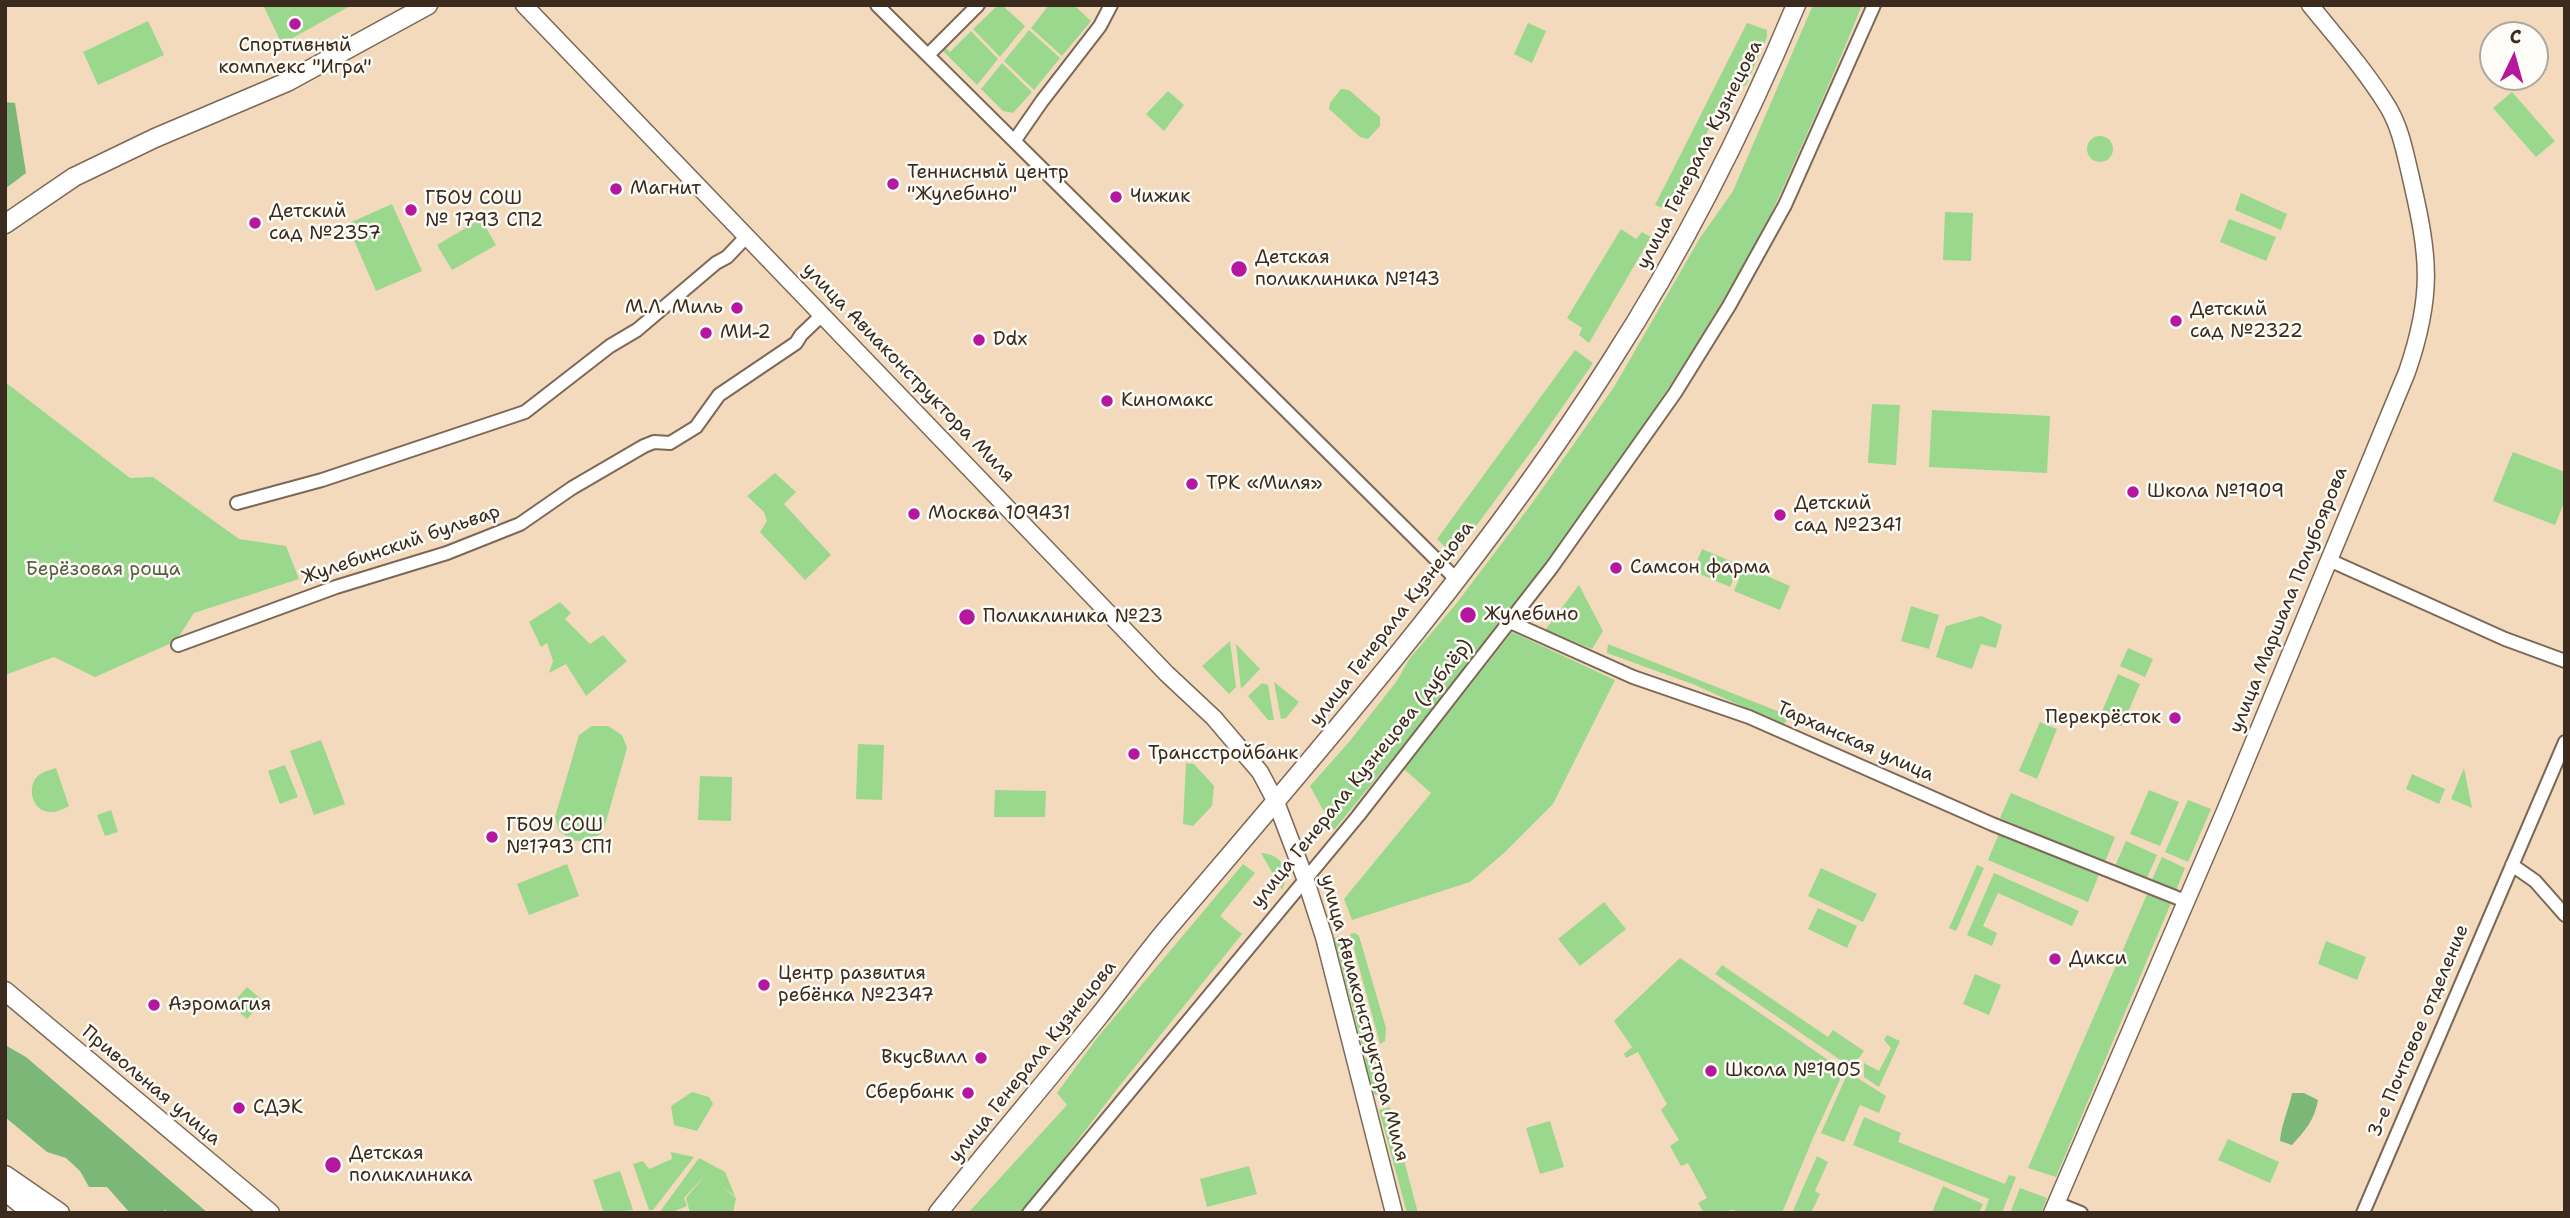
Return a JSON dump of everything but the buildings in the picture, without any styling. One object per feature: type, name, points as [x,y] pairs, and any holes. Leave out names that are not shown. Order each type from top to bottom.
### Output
[{"type":"highway","points":[[5,1189],[34,1213]]},
{"type":"main road","points":[[5,224],[75,177],[155,138],[287,82],[428,5]]},
{"type":"main road","name":"улица Генерала Кузнецова","points":[[938,1213],[1171,924],[1276,802],[1457,580],[1565,430],[1643,310],[1720,170],[1796,5]]},
{"type":"main road","name":"Привольная улица","points":[[5,990],[271,1213]]},
{"type":"main road","points":[[5,1175],[60,1213]]},
{"type":"street","name":"улица Авиаконструктора Миля","points":[[524,5],[1167,674],[1214,718],[1260,772],[1276,802],[1324,937],[1394,1213]]},
{"type":"street","points":[[877,5],[1457,580]]},
{"type":"street","points":[[928,55],[978,5]]},
{"type":"street","points":[[1015,140],[1100,26],[1111,5]]},
{"type":"street","name":"улица Генерала Кузнецова (дублёр)","points":[[1028,1213],[1358,816],[1559,557],[1675,393],[1729,306],[1785,205],[1874,5]]},
{"type":"street","name":"улица Маршала Полубоярова","points":[[2054,1208],[2329,560],[2415,349],[2424,304],[2427,264],[2424,236],[2401,136],[2389,108],[2310,5]]},
{"type":"street","points":[[237,503],[322,480],[525,412],[610,346],[637,330],[716,263],[727,257],[747,236]]},
{"type":"street","name":"Жулебинский бульвар","points":[[178,645],[336,587],[447,553],[520,524],[562,494],[644,446],[654,442],[670,443],[696,427],[719,395],[796,344],[801,335],[822,314]]},
{"type":"street","points":[[2329,560],[2505,639],[2565,661]]},
{"type":"street","name":"Тарханская улица","points":[[1508,621],[1633,677],[1749,717],[1992,824],[2185,901]]},
{"type":"street","name":"3-е Почтовое отделение","points":[[2363,1213],[2565,742]]},
{"type":"street","points":[[2512,865],[2535,881],[2565,915]]},
{"type":"street","points":[[2054,1208],[2081,1213]]},
{"type":"green space","name":"Спортивный комплекс \"Игра\"","points":[[263,5],[352,5],[282,44]]},
{"type":"green space","points":[[998,5],[1002,5],[1025,26],[1000,57],[973,29]]},
{"type":"green space","points":[[1049,5],[1074,5],[1091,21],[1062,56],[1031,28]]},
{"type":"green space","points":[[1813,5],[1862,5],[1764,228],[1718,308],[1669,387],[1564,539],[1451,686],[1334,830],[1310,786],[1349,742],[1396,682],[1410,658],[1456,604],[1530,506],[1614,387],[1700,238],[1733,191]]},
{"type":"green space","points":[[148,21],[164,55],[98,85],[83,52]]},
{"type":"green space","points":[[1528,23],[1546,31],[1532,63],[1514,54]]},
{"type":"green space","points":[[1747,23],[1767,30],[1767,37],[1746,85],[1729,90],[1667,210],[1655,205]]},
{"type":"green space","points":[[1029,30],[1060,58],[1034,90],[1004,61]]},
{"type":"green space","points":[[971,31],[998,59],[977,85],[941,49],[944,46],[950,52]]},
{"type":"green space","points":[[1002,63],[1032,92],[1013,113],[1003,111],[981,89]]},
{"type":"green space","points":[[1341,89],[1349,90],[1380,117],[1380,126],[1368,139],[1360,137],[1329,109],[1330,103]]},
{"type":"green space","points":[[1168,91],[1184,105],[1164,131],[1146,114]]},
{"type":"green space","points":[[2512,92],[2555,141],[2536,157],[2493,108]]},
{"type":"green space","points":[[5,102],[15,103],[26,173],[5,189]]},
{"type":"green space","points":[[2100,136],[2109,140],[2113,149],[2109,158],[2100,162],[2091,158],[2087,149],[2091,140]]},
{"type":"green space","points":[[2241,193],[2287,214],[2281,230],[2235,210]]},
{"type":"green space","points":[[392,204],[422,271],[376,291],[347,224]]},
{"type":"green space","points":[[1945,212],[1973,213],[1971,261],[1943,260]]},
{"type":"green space","points":[[481,219],[496,245],[452,270],[437,245]]},
{"type":"green space","points":[[2229,219],[2276,237],[2266,261],[2220,242]]},
{"type":"green space","points":[[1621,229],[1636,239],[1642,232],[1651,237],[1589,343],[1579,335],[1582,328],[1567,318]]},
{"type":"green space","points":[[1575,350],[1593,363],[1454,556],[1437,539]]},
{"type":"green space","name":"Берёзовая роща","points":[[5,382],[130,478],[153,477],[239,539],[286,546],[299,579],[194,613],[176,641],[95,677],[54,657],[5,675]]},
{"type":"green space","points":[[1872,404],[1900,405],[1896,465],[1868,463]]},
{"type":"green space","points":[[1932,410],[2050,416],[2047,473],[1929,467]]},
{"type":"green space","points":[[2513,452],[2565,472],[2565,500],[2555,525],[2493,501]]},
{"type":"green space","points":[[775,473],[796,492],[784,504],[831,555],[805,580],[760,532],[767,521],[764,512],[747,496]]},
{"type":"green space","points":[[1702,549],[1740,565],[1730,587],[1693,571]]},
{"type":"green space","points":[[1744,566],[1790,586],[1780,610],[1734,591]]},
{"type":"green space","points":[[1579,585],[1603,631],[1592,649],[1545,630]]},
{"type":"green space","points":[[560,602],[571,613],[565,619],[590,644],[603,635],[627,661],[586,696],[566,664],[549,673],[553,661],[547,643],[541,647],[529,622]]},
{"type":"green space","points":[[1911,606],[1939,615],[1929,649],[1901,641]]},
{"type":"green space","points":[[1981,616],[2002,625],[1996,648],[1981,644],[1972,669],[1936,657],[1946,626]]},
{"type":"green space","points":[[1512,632],[1615,680],[1553,804],[1504,853],[1470,882],[1352,920],[1344,899],[1431,793],[1404,769]]},
{"type":"green space","points":[[1230,641],[1236,687],[1229,694],[1202,666]]},
{"type":"green space","points":[[1236,644],[1260,669],[1241,689]]},
{"type":"green space","points":[[1608,644],[1790,716],[1783,725],[1695,685],[1607,653]]},
{"type":"green space","points":[[2128,648],[2153,659],[2145,677],[2120,666]]},
{"type":"green space","points":[[2118,674],[2140,684],[2122,726],[2100,716]]},
{"type":"green space","points":[[1274,682],[1299,702],[1286,718],[1281,719]]},
{"type":"green space","points":[[1262,683],[1268,685],[1274,720],[1268,720],[1248,696]]},
{"type":"green space","points":[[2040,722],[2057,729],[2037,779],[2019,771]]},
{"type":"green space","points":[[592,726],[608,726],[622,735],[627,748],[603,832],[592,840],[573,841],[559,831],[555,817],[579,735]]},
{"type":"green space","points":[[321,740],[345,804],[314,815],[290,751]]},
{"type":"green space","points":[[858,744],[884,745],[882,800],[856,799]]},
{"type":"green space","points":[[1186,763],[1194,764],[1214,786],[1212,806],[1193,826],[1183,824]]},
{"type":"green space","points":[[285,765],[298,797],[280,804],[268,771]]},
{"type":"green space","points":[[56,768],[69,806],[47,812],[35,803],[32,788],[39,775]]},
{"type":"green space","points":[[2464,768],[2472,808],[2451,799]]},
{"type":"green space","points":[[2412,774],[2445,789],[2439,804],[2406,789]]},
{"type":"green space","points":[[700,776],[732,777],[731,821],[698,820]]},
{"type":"green space","points":[[995,790],[1046,791],[1045,817],[994,817]]},
{"type":"green space","points":[[2149,790],[2179,802],[2160,846],[2130,834]]},
{"type":"green space","points":[[2011,793],[2115,837],[2105,862],[2000,818]]},
{"type":"green space","points":[[2188,800],[2211,809],[2188,862],[2165,852]]},
{"type":"green space","points":[[111,810],[118,832],[105,836],[97,815]]},
{"type":"green space","points":[[2000,831],[2100,872],[2088,902],[1988,860]]},
{"type":"green space","points":[[2126,841],[2157,855],[2146,880],[2115,866]]},
{"type":"green space","points":[[1261,853],[1275,857],[1283,865],[1286,877],[1282,890]]},
{"type":"green space","points":[[2162,857],[2185,868],[2175,893],[2151,882]]},
{"type":"green space","points":[[567,864],[579,896],[529,915],[517,884]]},
{"type":"green space","points":[[1243,864],[1255,873],[1220,916],[1242,934],[1117,1089],[1022,1213],[968,1213],[1067,1105],[1057,1093],[1097,1038]]},
{"type":"green space","points":[[1977,865],[1984,868],[1956,931],[1949,928]]},
{"type":"green space","points":[[1821,868],[1877,894],[1863,922],[1808,896]]},
{"type":"green space","points":[[1994,873],[2079,911],[2072,926],[1998,893],[1983,926],[1997,933],[1992,946],[1967,935]]},
{"type":"green space","points":[[2148,892],[2171,903],[2056,1177],[2028,1168]]},
{"type":"green space","points":[[1604,902],[1626,929],[1580,966],[1558,939]]},
{"type":"green space","points":[[1818,908],[1857,926],[1847,948],[1808,929]]},
{"type":"green space","points":[[1350,934],[1359,936],[1386,1028],[1385,1041],[1380,1044]]},
{"type":"green space","points":[[1343,935],[1373,1046],[1363,1049],[1334,938]]},
{"type":"green space","points":[[2326,941],[2366,957],[2357,980],[2318,964]]},
{"type":"green space","name":"Школа №1905","points":[[1680,958],[1844,1071],[1782,1213],[1736,1213],[1734,1210],[1704,1213],[1698,1203],[1707,1198],[1688,1163],[1681,1166],[1670,1146],[1679,1140],[1661,1110],[1667,1104],[1638,1052],[1626,1058],[1624,1054],[1632,1047],[1614,1021]]},
{"type":"green space","points":[[1722,965],[1828,1037],[1833,1030],[1864,1051],[1855,1063],[1846,1064],[1715,974]]},
{"type":"green space","points":[[1975,974],[2001,985],[1989,1015],[1963,1004]]},
{"type":"green space","points":[[247,987],[263,1001],[247,1019],[231,1005]]},
{"type":"green space","points":[[1887,1035],[1900,1041],[1879,1087],[1864,1077],[1864,1063],[1879,1071],[1891,1048],[1884,1040]]},
{"type":"green space","points":[[5,1045],[26,1057],[208,1213],[170,1213],[165,1210],[161,1213],[130,1213],[107,1187],[89,1187],[80,1171],[66,1158],[47,1152],[5,1117]]},
{"type":"green space","points":[[1375,1052],[1387,1094],[1375,1095],[1369,1082],[1365,1058]]},
{"type":"green space","points":[[1848,1072],[1886,1096],[1879,1113],[1860,1105],[1844,1142],[1821,1133]]},
{"type":"green space","points":[[692,1092],[709,1097],[713,1104],[697,1131],[674,1125],[671,1106]]},
{"type":"green space","points":[[2292,1093],[2304,1093],[2318,1100],[2309,1124],[2292,1145],[2280,1141]]},
{"type":"green space","points":[[1390,1107],[1418,1213],[1407,1213],[1379,1110]]},
{"type":"green space","points":[[1864,1117],[1901,1133],[1898,1142],[2005,1184],[2009,1175],[2016,1177],[2002,1213],[1984,1213],[1989,1199],[1853,1145]]},
{"type":"green space","points":[[1550,1121],[1564,1167],[1540,1174],[1526,1128]]},
{"type":"green space","points":[[2228,1139],[2279,1162],[2270,1183],[2218,1160]]},
{"type":"green space","points":[[671,1152],[694,1157],[653,1210],[649,1210],[633,1164],[643,1161],[649,1169],[672,1159]]},
{"type":"green space","points":[[1817,1156],[1828,1162],[1815,1191],[1820,1194],[1811,1213],[1792,1213]]},
{"type":"green space","points":[[699,1158],[725,1172],[735,1196],[720,1185],[736,1198],[733,1213],[690,1213],[686,1198],[706,1174],[684,1198],[687,1206],[670,1213],[659,1213]]},
{"type":"green space","points":[[1249,1166],[1257,1194],[1207,1207],[1200,1179]]},
{"type":"green space","points":[[620,1171],[633,1210],[604,1213],[593,1180]]},
{"type":"green space","points":[[1943,1186],[1983,1204],[1979,1213],[1932,1212]]},
{"type":"green space","points":[[2020,1188],[2047,1198],[2041,1213],[2010,1213]]},
{"type":"place","name":"Спортивный комплекс \"Игра\"","points":[[295,24]]},
{"type":"place","name":"Теннисный центр \"Жулебино\"","points":[[893,184]]},
{"type":"place","name":"Магнит","points":[[616,189]]},
{"type":"place","name":"Чижик","points":[[1116,197]]},
{"type":"place","name":"ГБОУ СОШ № 1793 СП2","points":[[411,210]]},
{"type":"place","name":"Детский сад №2357","points":[[255,223]]},
{"type":"place","name":"Детская поликлиника №143","points":[[1239,269]]},
{"type":"place","name":"М.Л. Миль","points":[[737,308]]},
{"type":"place","name":"Детский сад №2322","points":[[2176,321]]},
{"type":"place","name":"МИ-2","points":[[706,333]]},
{"type":"place","name":"Ddx","points":[[979,340]]},
{"type":"place","name":"Киномакс","points":[[1107,401]]},
{"type":"place","name":"ТРК «Миля»","points":[[1192,484]]},
{"type":"place","name":"Школа №1909","points":[[2133,492]]},
{"type":"place","name":"Москва 109431","points":[[914,514]]},
{"type":"place","name":"Детский сад №2341","points":[[1780,515]]},
{"type":"place","name":"Самсон фарма","points":[[1616,568]]},
{"type":"place","name":"Жулебино","points":[[1468,615]]},
{"type":"place","name":"Поликлиника №23","points":[[967,617]]},
{"type":"place","name":"Перекрёсток","points":[[2175,718]]},
{"type":"place","name":"Трансстройбанк","points":[[1134,754]]},
{"type":"place","name":"ГБОУ СОШ №1793 СП1","points":[[492,837]]},
{"type":"place","name":"Дикси","points":[[2055,959]]},
{"type":"place","name":"Центр развития ребёнка №2347","points":[[764,985]]},
{"type":"place","name":"Аэромагия","points":[[154,1005]]},
{"type":"place","name":"ВкусВилл","points":[[981,1058]]},
{"type":"place","name":"Школа №1905","points":[[1711,1071]]},
{"type":"place","name":"Сбербанк","points":[[968,1093]]},
{"type":"place","name":"СДЭК","points":[[239,1108]]},
{"type":"place","name":"Детская поликлиника","points":[[333,1165]]}]
